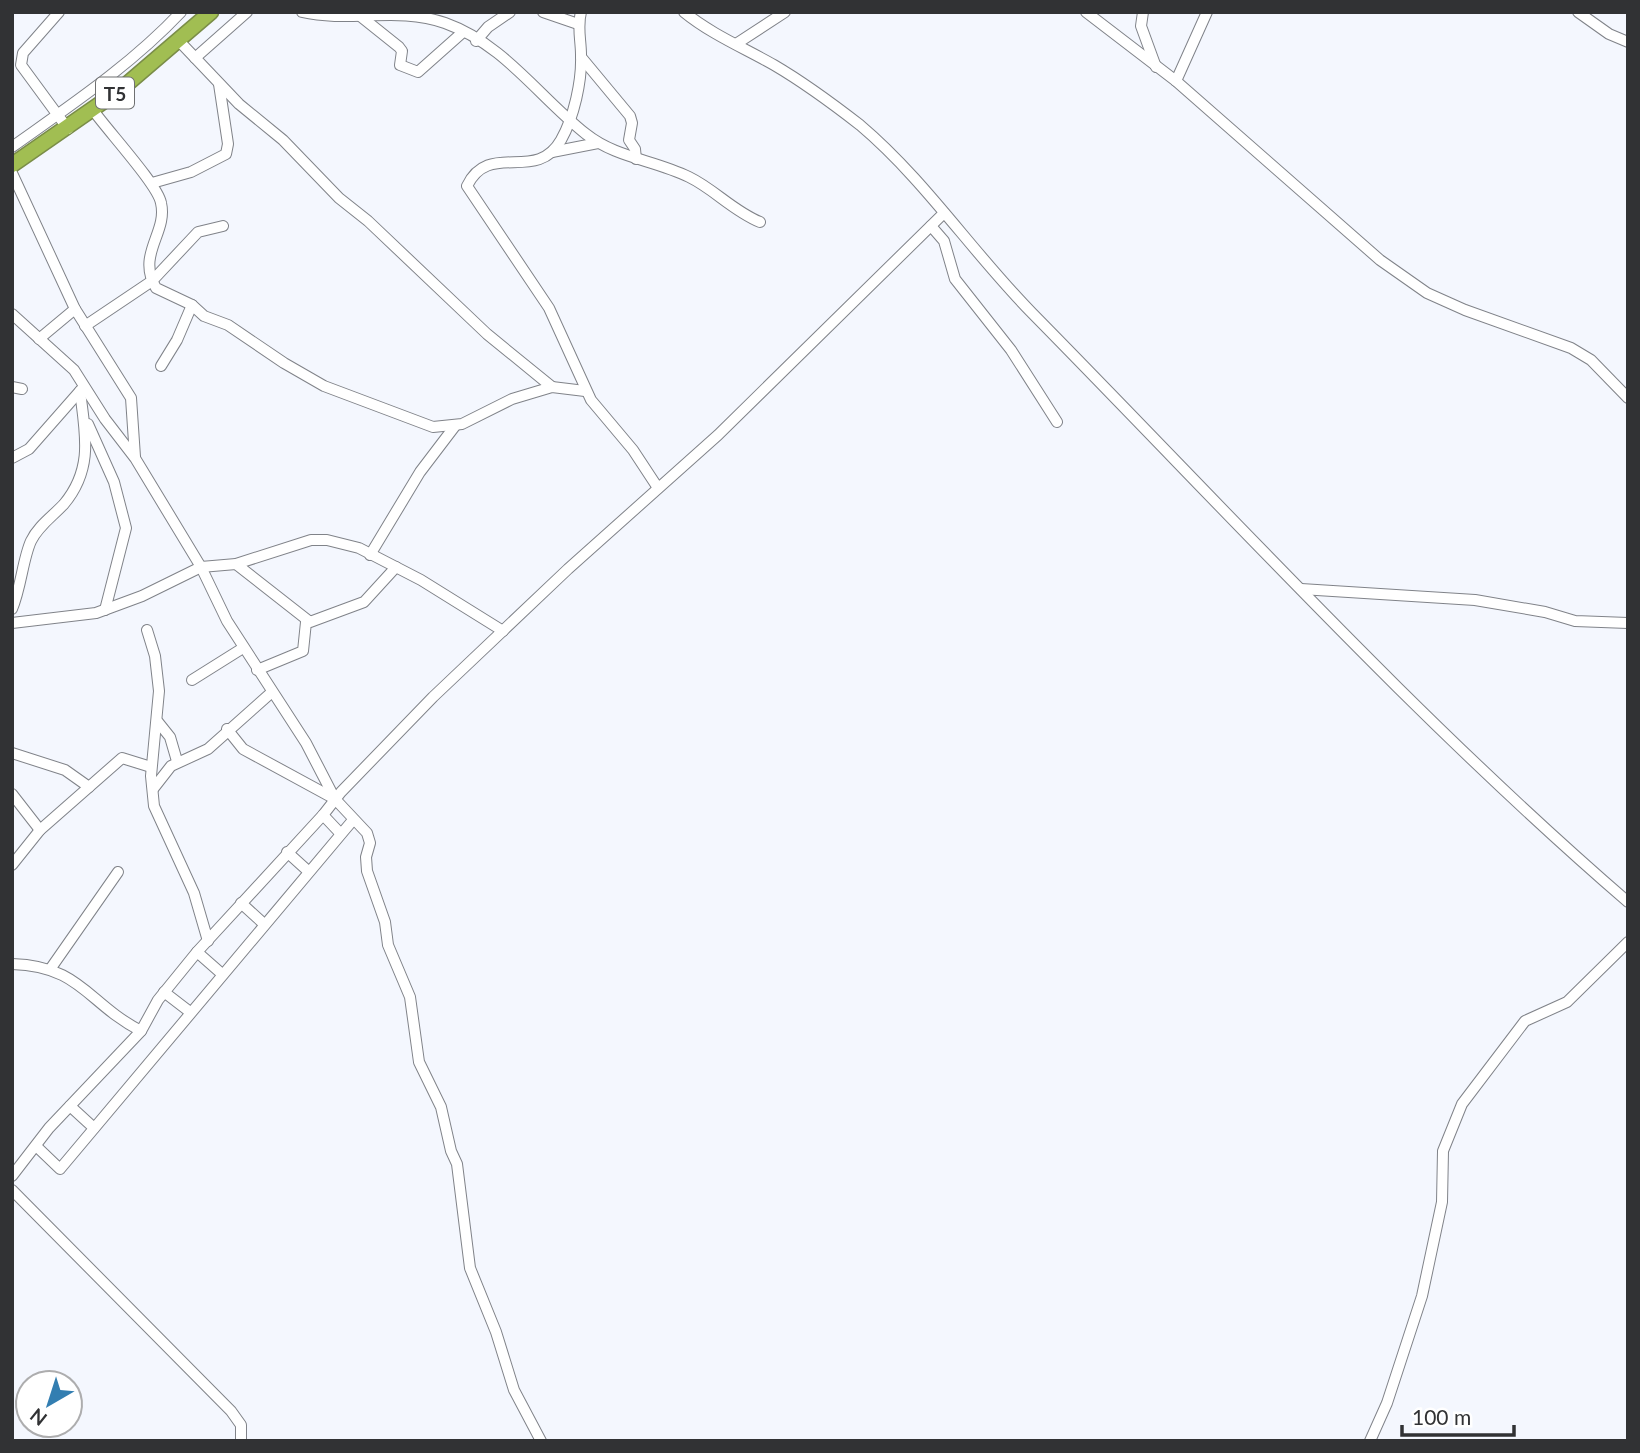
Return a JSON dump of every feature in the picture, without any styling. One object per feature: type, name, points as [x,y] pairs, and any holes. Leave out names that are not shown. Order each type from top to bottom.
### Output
[{"type":"highway","name":"T5","points":[[12,165],[93,110],[180,42],[211,12]]},
{"type":"street","points":[[60,12],[21,59],[23,71],[68,129]]},
{"type":"street","points":[[12,147],[149,46],[181,12]]},
{"type":"street","points":[[195,58],[247,12]]},
{"type":"street","points":[[302,12],[412,14],[445,23],[517,66],[569,119],[598,143],[689,177],[735,210],[760,222]]},
{"type":"street","points":[[476,41],[488,27],[510,12]]},
{"type":"street","points":[[542,12],[562,15],[578,24]]},
{"type":"street","points":[[552,152],[569,119],[581,57],[578,24],[581,12]]},
{"type":"street","points":[[684,12],[794,78],[860,126],[919,180],[944,214],[1003,283],[1439,731],[1544,830],[1628,902]]},
{"type":"street","points":[[736,44],[785,12]]},
{"type":"street","points":[[1086,12],[1176,81],[1385,263],[1445,302],[1571,348],[1591,360],[1628,398]]},
{"type":"street","points":[[1143,12],[1141,26],[1156,68]]},
{"type":"street","points":[[1176,81],[1207,12]]},
{"type":"street","points":[[1578,12],[1609,34],[1628,42]]},
{"type":"street","points":[[359,15],[399,47],[402,51],[400,65],[412,72],[418,72],[463,32]]},
{"type":"street","points":[[180,42],[239,104],[283,140],[339,198],[368,221],[429,282],[552,387]]},
{"type":"street","points":[[581,57],[630,116],[632,123],[629,138],[636,159]]},
{"type":"street","points":[[152,183],[191,172],[226,154],[228,144],[219,83]]},
{"type":"street","points":[[93,110],[111,136],[152,183],[162,209],[149,252],[152,281],[159,291],[192,304],[199,313],[228,325],[324,387],[359,397],[433,427],[455,426],[512,400],[552,387],[585,391]]},
{"type":"street","points":[[598,143],[552,152],[531,162],[493,161],[480,169],[467,186],[549,308],[585,391],[634,450],[658,488]]},
{"type":"street","points":[[12,173],[75,309],[131,398],[135,458]]},
{"type":"street","points":[[12,1176],[69,1106],[86,1092],[141,1031],[164,992],[197,953],[287,852],[324,815],[335,799],[433,697],[718,435],[944,214]]},
{"type":"street","points":[[85,326],[152,281],[198,232],[223,226]]},
{"type":"street","points":[[931,226],[944,241],[955,279],[1012,350],[1057,422]]},
{"type":"street","points":[[161,366],[177,340],[192,304]]},
{"type":"street","points":[[39,340],[75,309]]},
{"type":"street","points":[[12,314],[74,370],[82,389],[135,458],[201,567],[243,648],[310,750],[335,799],[367,833],[370,843],[366,857],[367,871],[385,922],[388,944],[410,997],[419,1062],[441,1107],[451,1152],[457,1164],[471,1268],[496,1332],[514,1390],[541,1441]]},
{"type":"street","points":[[12,609],[23,579],[30,542],[70,496],[83,472],[88,442],[82,389]]},
{"type":"street","points":[[12,458],[29,449],[82,389]]},
{"type":"street","points":[[85,419],[114,482],[125,528],[105,610]]},
{"type":"street","points":[[370,555],[420,471],[455,426]]},
{"type":"street","points":[[12,623],[105,610],[201,567],[236,564],[311,540],[345,544],[370,555],[434,587],[503,631]]},
{"type":"street","points":[[236,564],[306,621],[317,622],[364,603],[396,568]]},
{"type":"street","points":[[1300,589],[1475,600],[1545,612],[1572,621],[1628,623]]},
{"type":"street","points":[[257,670],[303,651],[306,621]]},
{"type":"street","points":[[147,630],[158,668],[158,722],[151,767],[154,806],[194,893],[208,941]]},
{"type":"street","points":[[192,680],[243,648]]},
{"type":"street","points":[[153,789],[177,761],[208,749],[227,729],[272,692]]},
{"type":"street","points":[[158,722],[170,737],[177,761]]},
{"type":"street","points":[[227,729],[243,749],[335,799]]},
{"type":"street","points":[[12,753],[65,770],[89,787]]},
{"type":"street","points":[[12,865],[40,831],[122,758],[151,767]]},
{"type":"street","points":[[12,793],[40,831]]},
{"type":"street","points":[[324,815],[340,833]]},
{"type":"street","points":[[36,1146],[60,1168],[353,820]]},
{"type":"street","points":[[287,852],[308,871]]},
{"type":"street","points":[[51,968],[118,872]]},
{"type":"street","points":[[242,903],[264,924]]},
{"type":"street","points":[[1370,1441],[1387,1403],[1422,1296],[1441,1202],[1443,1151],[1461,1104],[1525,1021],[1567,1002],[1590,983],[1628,942]]},
{"type":"street","points":[[197,953],[222,974]]},
{"type":"street","points":[[12,964],[51,968],[87,990],[109,1012],[141,1031]]},
{"type":"street","points":[[164,992],[190,1012]]},
{"type":"street","points":[[69,1106],[94,1128]]},
{"type":"street","points":[[12,1190],[231,1410],[241,1425],[241,1441]]}]
